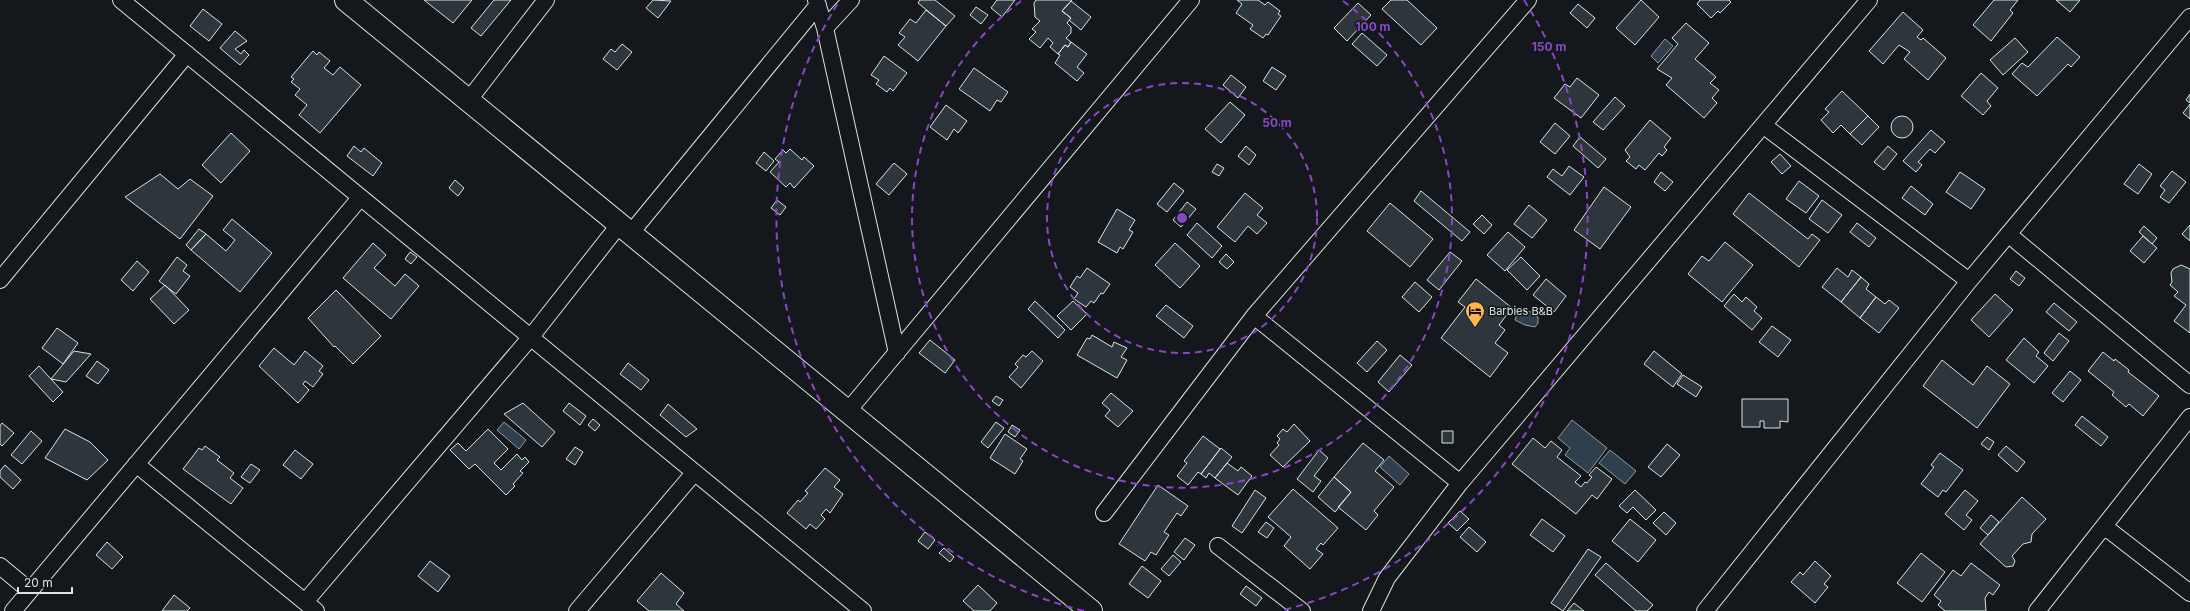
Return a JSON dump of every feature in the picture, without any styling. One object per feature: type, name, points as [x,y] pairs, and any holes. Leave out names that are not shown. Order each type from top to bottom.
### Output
[{"type":"street","points":[[121,0],[863,611]]},
{"type":"street","points":[[346,0],[1091,611]]},
{"type":"street","points":[[468,101],[546,0]]},
{"type":"street","points":[[826,28],[851,0]]},
{"type":"street","points":[[847,412],[897,354],[1191,0]]},
{"type":"street","points":[[1104,514],[1254,316],[1528,0]]},
{"type":"street","points":[[1371,611],[1387,578],[1460,483],[1870,0]]},
{"type":"street","points":[[817,2],[826,28],[897,354]]},
{"type":"street","points":[[136,464],[310,607],[530,338],[625,230],[817,2]]},
{"type":"street","points":[[1705,611],[1969,281],[2190,17]]},
{"type":"street","points":[[0,280],[186,54]]},
{"type":"street","points":[[1763,125],[1969,281]]},
{"type":"street","points":[[13,611],[29,590],[360,198]]},
{"type":"street","points":[[2008,234],[2190,385]]},
{"type":"street","points":[[1254,316],[1460,483]]},
{"type":"street","points":[[2037,611],[2105,527],[2190,417]]},
{"type":"street","points":[[577,611],[694,473]]},
{"type":"street","points":[[2105,527],[2190,593]]},
{"type":"street","points":[[1218,546],[1302,611]]},
{"type":"street","points":[[0,566],[29,590]]},
{"type":"water","points":[[1665,39],[1673,46],[1658,63],[1651,56]]},
{"type":"water","points":[[1529,311],[1538,317],[1538,323],[1535,327],[1525,325],[1515,320],[1517,313]]},
{"type":"water","points":[[1572,420],[1607,448],[1588,473],[1565,455],[1570,448],[1558,438]]},
{"type":"water","points":[[504,422],[526,440],[519,449],[497,430]]},
{"type":"water","points":[[1610,450],[1636,471],[1625,484],[1599,463]]},
{"type":"water","points":[[1389,456],[1409,474],[1400,485],[1380,467]]},
{"type":"building","points":[[424,0],[472,0],[453,23]]},
{"type":"building","points":[[494,0],[511,0],[481,36],[471,28]]},
{"type":"building","points":[[653,0],[671,1],[658,18],[646,8]]},
{"type":"building","points":[[920,0],[935,0],[955,16],[946,26],[918,3]]},
{"type":"building","points":[[997,0],[1015,0],[1002,17],[991,8]]},
{"type":"building","points":[[1036,0],[1072,0],[1062,11],[1071,18],[1067,23],[1071,27],[1071,33],[1066,38],[1071,42],[1068,47],[1065,45],[1058,54],[1050,47],[1053,43],[1048,38],[1040,48],[1029,39],[1036,32],[1032,29],[1040,21],[1035,17],[1034,3]]},
{"type":"building","points":[[1237,0],[1258,0],[1265,5],[1268,2],[1280,11],[1278,14],[1281,16],[1268,35],[1266,34],[1263,38],[1250,29],[1253,25],[1236,13],[1242,4]]},
{"type":"building","points":[[1391,0],[1407,0],[1437,28],[1421,45],[1382,9]]},
{"type":"building","points":[[1641,0],[1659,17],[1635,45],[1616,28]]},
{"type":"building","points":[[1700,0],[1729,0],[1731,2],[1720,13],[1718,11],[1711,18],[1697,4]]},
{"type":"building","points":[[1994,0],[2018,0],[2010,10],[2013,13],[1991,41],[1973,25]]},
{"type":"building","points":[[2056,0],[2080,0],[2070,12]]},
{"type":"building","points":[[1071,1],[1091,17],[1081,30],[1069,20],[1071,18],[1062,11]]},
{"type":"building","points":[[1358,3],[1371,15],[1347,41],[1334,28]]},
{"type":"building","points":[[1578,4],[1595,18],[1587,28],[1570,13]]},
{"type":"building","points":[[976,7],[988,15],[981,24],[970,15]]},
{"type":"building","points":[[203,9],[222,24],[209,41],[190,26]]},
{"type":"building","points":[[926,10],[946,26],[918,61],[898,45],[905,37],[899,33],[910,19],[916,23]]},
{"type":"building","points":[[1903,12],[1923,30],[1917,37],[1921,40],[1923,38],[1946,58],[1928,80],[1904,59],[1910,52],[1899,45],[1883,64],[1869,51]]},
{"type":"building","points":[[1686,23],[1709,43],[1695,59],[1716,77],[1710,83],[1719,90],[1712,98],[1717,103],[1704,118],[1666,85],[1672,78],[1657,69],[1678,44],[1672,38]]},
{"type":"building","points":[[235,31],[247,41],[235,49],[241,54],[244,50],[249,55],[240,65],[220,48]]},
{"type":"building","points":[[1362,33],[1387,55],[1377,66],[1352,44]]},
{"type":"building","points":[[2057,37],[2080,57],[2071,67],[2068,64],[2037,96],[2012,74],[2022,63],[2028,67]]},
{"type":"building","points":[[2015,38],[2028,52],[2003,75],[1990,60]]},
{"type":"building","points":[[1071,42],[1087,54],[1077,67],[1084,73],[1077,81],[1055,63],[1060,55],[1058,54],[1065,45],[1068,47]]},
{"type":"building","points":[[622,44],[632,52],[617,70],[603,59],[611,49],[615,52]]},
{"type":"building","points":[[313,51],[317,55],[319,52],[330,61],[324,68],[333,75],[340,67],[361,85],[320,133],[299,115],[307,105],[295,95],[300,89],[291,82],[294,79],[291,77]]},
{"type":"building","points":[[884,56],[907,73],[893,91],[890,88],[887,92],[876,84],[879,80],[871,75]]},
{"type":"building","points":[[1272,67],[1286,76],[1276,90],[1263,81]]},
{"type":"building","points":[[974,68],[1008,92],[1001,102],[997,100],[990,111],[959,89]]},
{"type":"building","points":[[1981,73],[1998,88],[1987,101],[1991,106],[1983,115],[1961,96]]},
{"type":"building","points":[[1231,75],[1246,87],[1238,98],[1223,85]]},
{"type":"building","points":[[1577,78],[1599,95],[1581,118],[1554,98],[1565,84],[1570,87]]},
{"type":"building","points":[[1842,91],[1868,116],[1850,134],[1841,125],[1833,133],[1821,120],[1829,112],[1825,109]]},
{"type":"building","points":[[2190,94],[2190,103],[2186,100]]},
{"type":"building","points":[[1615,97],[1625,106],[1603,130],[1593,122]]},
{"type":"building","points":[[1230,102],[1245,115],[1221,143],[1205,129]]},
{"type":"building","points":[[2190,104],[2190,119],[2183,113]]},
{"type":"building","points":[[946,105],[967,121],[958,133],[954,129],[947,140],[930,127]]},
{"type":"building","points":[[1868,116],[1879,127],[1862,145],[1850,134]]},
{"type":"building","points":[[1902,116],[1910,119],[1913,127],[1910,135],[1902,138],[1894,135],[1891,127],[1894,119]]},
{"type":"building","points":[[1650,120],[1671,138],[1664,147],[1667,150],[1662,156],[1659,153],[1645,170],[1639,165],[1636,169],[1626,161],[1630,157],[1625,150]]},
{"type":"building","points":[[1555,123],[1570,136],[1555,154],[1540,142]]},
{"type":"building","points":[[1931,130],[1945,142],[1935,153],[1930,149],[1918,162],[1922,165],[1916,172],[1903,161]]},
{"type":"building","points":[[231,133],[250,151],[221,183],[202,165]]},
{"type":"building","points":[[1580,137],[1606,159],[1598,168],[1573,146]]},
{"type":"building","points":[[354,146],[361,152],[364,148],[382,163],[373,176],[347,156]]},
{"type":"building","points":[[1246,146],[1256,155],[1249,165],[1238,156]]},
{"type":"building","points":[[1888,146],[1897,154],[1884,170],[1874,162]]},
{"type":"building","points":[[790,149],[802,160],[804,157],[814,166],[794,188],[790,183],[786,187],[770,172],[779,162],[775,159],[783,150],[786,153]]},
{"type":"building","points":[[764,152],[774,161],[766,171],[756,163]]},
{"type":"building","points":[[1780,154],[1791,166],[1782,174],[1771,162]]},
{"type":"building","points":[[894,163],[907,174],[889,195],[876,184]]},
{"type":"building","points":[[1217,164],[1224,168],[1219,176],[1212,172]]},
{"type":"building","points":[[2139,164],[2152,174],[2138,194],[2124,184]]},
{"type":"building","points":[[1569,166],[1584,177],[1570,195],[1547,177],[1553,169],[1562,176]]},
{"type":"building","points":[[2172,171],[2186,182],[2169,203],[2160,197],[2165,190],[2160,186]]},
{"type":"building","points":[[1661,172],[1673,182],[1665,191],[1654,182]]},
{"type":"building","points":[[1960,172],[1985,189],[1971,209],[1946,192]]},
{"type":"building","points":[[160,174],[178,189],[190,179],[213,196],[180,239],[125,197]]},
{"type":"building","points":[[455,180],[464,188],[458,196],[449,188]]},
{"type":"building","points":[[1799,181],[1819,196],[1806,213],[1786,199]]},
{"type":"building","points":[[1174,183],[1184,191],[1167,212],[1157,204]]},
{"type":"building","points":[[1911,186],[1933,204],[1925,215],[1902,198]]},
{"type":"building","points":[[1604,187],[1631,207],[1600,249],[1574,230]]},
{"type":"building","points":[[1421,191],[1470,232],[1462,241],[1414,201]]},
{"type":"building","points":[[1245,193],[1263,208],[1257,215],[1267,223],[1257,234],[1248,226],[1235,242],[1217,227]]},
{"type":"building","points":[[1749,193],[1808,239],[1812,234],[1820,240],[1799,267],[1733,214]]},
{"type":"building","points":[[777,200],[786,207],[780,215],[771,208]]},
{"type":"building","points":[[1822,200],[1842,215],[1828,233],[1809,219]]},
{"type":"building","points":[[1187,202],[1196,209],[1181,227],[1173,220]]},
{"type":"building","points":[[1390,203],[1433,239],[1410,267],[1367,231]]},
{"type":"building","points":[[1529,205],[1547,220],[1532,238],[1514,224]]},
{"type":"building","points":[[1117,209],[1135,220],[1129,230],[1133,232],[1123,249],[1120,247],[1117,253],[1098,242]]},
{"type":"building","points":[[1482,215],[1492,225],[1484,234],[1473,224]]},
{"type":"building","points":[[232,219],[272,253],[240,292],[191,250],[206,234],[226,251],[235,240],[223,230]]},
{"type":"building","points":[[1197,223],[1222,246],[1212,258],[1187,235]]},
{"type":"building","points":[[1857,223],[1876,238],[1869,247],[1850,232]]},
{"type":"building","points":[[2190,225],[2190,241],[2182,234]]},
{"type":"building","points":[[2144,226],[2157,238],[2152,244],[2139,232]]},
{"type":"building","points":[[199,229],[206,234],[191,250],[186,245]]},
{"type":"building","points":[[1508,232],[1525,247],[1505,271],[1487,255]]},
{"type":"building","points":[[2143,236],[2157,248],[2144,263],[2130,251]]},
{"type":"building","points":[[1725,242],[1753,265],[1722,302],[1688,274],[1702,256],[1709,261]]},
{"type":"building","points":[[373,243],[386,255],[374,268],[395,286],[405,274],[419,286],[391,319],[343,278]]},
{"type":"building","points":[[1175,243],[1200,266],[1180,288],[1155,265]]},
{"type":"building","points":[[410,252],[417,257],[411,264],[405,259]]},
{"type":"building","points":[[1450,252],[1462,261],[1439,290],[1427,280]]},
{"type":"building","points":[[1226,254],[1234,262],[1227,269],[1219,262]]},
{"type":"building","points":[[177,257],[187,265],[183,271],[190,276],[176,294],[159,281]]},
{"type":"building","points":[[1521,257],[1540,276],[1527,290],[1507,270]]},
{"type":"building","points":[[137,261],[149,272],[133,291],[121,280]]},
{"type":"building","points":[[2181,265],[2190,269],[2190,333],[2174,321],[2186,305],[2174,296],[2178,292],[2170,285],[2172,282],[2171,273],[2173,269]]},
{"type":"building","points":[[1087,268],[1110,284],[1094,303],[1091,301],[1086,307],[1074,299],[1078,293],[1070,287],[1077,276],[1080,278]]},
{"type":"building","points":[[1837,268],[1848,277],[1852,270],[1861,277],[1841,302],[1822,287]]},
{"type":"building","points":[[2016,271],[2025,278],[2019,286],[2010,279]]},
{"type":"building","points":[[1861,277],[1869,284],[1866,289],[1876,297],[1860,318],[1841,302]]},
{"type":"building","name":"Barbies B&B","points":[[1476,279],[1512,308],[1499,325],[1505,330],[1495,343],[1508,353],[1490,377],[1441,338],[1465,307],[1458,302]]},
{"type":"building","points":[[1546,279],[1566,296],[1554,312],[1533,295]]},
{"type":"building","points":[[1415,282],[1432,297],[1419,312],[1402,297]]},
{"type":"building","points":[[165,285],[189,310],[174,324],[150,299]]},
{"type":"building","points":[[336,290],[381,336],[353,364],[335,346],[334,347],[308,318]]},
{"type":"building","points":[[1734,294],[1742,302],[1746,297],[1757,307],[1754,311],[1762,318],[1752,330],[1724,306]]},
{"type":"building","points":[[1995,294],[2013,310],[1989,337],[1971,320]]},
{"type":"building","points":[[1876,297],[1885,304],[1889,300],[1899,308],[1879,333],[1860,318]]},
{"type":"building","points":[[1035,301],[1065,330],[1058,338],[1028,309]]},
{"type":"building","points":[[1073,301],[1087,314],[1071,330],[1057,316]]},
{"type":"building","points":[[2054,303],[2077,322],[2069,331],[2046,312]]},
{"type":"building","points":[[1166,305],[1193,326],[1184,338],[1156,316]]},
{"type":"building","points":[[1772,326],[1791,340],[1778,357],[1759,342]]},
{"type":"building","points":[[57,328],[78,343],[63,364],[42,348]]},
{"type":"building","points":[[2059,333],[2069,341],[2053,361],[2044,353]]},
{"type":"building","points":[[1092,335],[1112,347],[1114,342],[1127,348],[1121,357],[1127,360],[1117,378],[1077,355],[1087,338],[1090,339]]},
{"type":"building","points":[[2024,338],[2039,352],[2036,356],[2048,366],[2034,383],[2006,360]]},
{"type":"building","points":[[930,340],[955,360],[945,373],[919,353]]},
{"type":"building","points":[[1377,341],[1387,350],[1367,372],[1357,363]]},
{"type":"building","points":[[274,348],[294,365],[305,351],[323,366],[319,371],[323,374],[313,387],[305,381],[303,384],[309,390],[298,403],[259,366]]},
{"type":"building","points":[[74,351],[91,354],[66,382],[51,379]]},
{"type":"building","points":[[1032,351],[1043,361],[1021,388],[1009,377],[1018,367],[1015,364],[1023,355],[1026,357]]},
{"type":"building","points":[[1654,351],[1682,374],[1673,387],[1644,364]]},
{"type":"building","points":[[2103,352],[2129,370],[2128,372],[2159,396],[2143,416],[2129,404],[2126,407],[2112,395],[2114,392],[2088,371]]},
{"type":"building","points":[[1400,355],[1412,365],[1389,392],[1378,382]]},
{"type":"building","points":[[1942,360],[1973,385],[1987,366],[2010,384],[1977,428],[1923,386]]},
{"type":"building","points":[[97,361],[109,370],[98,384],[86,376]]},
{"type":"building","points":[[628,363],[649,380],[641,390],[620,374]]},
{"type":"building","points":[[39,366],[63,392],[53,402],[29,376]]},
{"type":"building","points":[[2070,371],[2081,380],[2063,402],[2052,393]]},
{"type":"building","points":[[1683,375],[1702,387],[1696,397],[1677,384]]},
{"type":"building","points":[[1111,393],[1133,411],[1118,427],[1105,416],[1110,410],[1102,403]]},
{"type":"building","points":[[996,396],[1003,400],[999,406],[992,401]]},
{"type":"building","points":[[1742,399],[1788,399],[1788,422],[1780,421],[1780,428],[1764,428],[1764,421],[1760,421],[1760,427],[1742,427]]},
{"type":"building","points":[[523,403],[555,432],[542,447],[504,414]]},
{"type":"building","points":[[569,403],[586,416],[580,425],[563,411]]},
{"type":"building","points":[[668,404],[697,429],[686,437],[660,415]]},
{"type":"building","points":[[2082,416],[2108,437],[2101,446],[2075,425]]},
{"type":"building","points":[[593,419],[600,425],[595,431],[588,425]]},
{"type":"building","points":[[996,422],[1004,428],[988,448],[981,442]]},
{"type":"building","points":[[2,423],[14,433],[2,446],[0,444],[0,426]]},
{"type":"building","points":[[1294,424],[1310,441],[1283,467],[1270,455],[1279,445],[1277,443],[1280,439],[1277,436],[1283,429],[1287,432]]},
{"type":"building","points":[[1012,425],[1020,430],[1015,437],[1008,432]]},
{"type":"building","points":[[65,429],[90,442],[108,460],[87,480],[45,458]]},
{"type":"building","points":[[488,429],[508,449],[494,463],[501,470],[517,454],[522,460],[525,457],[529,462],[520,471],[523,473],[513,484],[515,486],[506,495],[475,464],[469,469],[450,450],[458,443],[466,451]]},
{"type":"building","points":[[31,431],[42,441],[22,464],[11,455]]},
{"type":"building","points":[[1442,431],[1453,431],[1453,443],[1442,443]]},
{"type":"building","points":[[1005,434],[1027,449],[1020,459],[1023,461],[1015,474],[990,458]]},
{"type":"building","points":[[1203,436],[1220,449],[1201,474],[1198,472],[1188,485],[1177,476],[1187,463],[1184,461]]},
{"type":"building","points":[[1987,437],[1994,442],[1989,450],[1981,444]]},
{"type":"building","points":[[1533,438],[1545,448],[1551,441],[1562,450],[1557,457],[1581,476],[1575,482],[1581,487],[1592,477],[1589,475],[1596,467],[1612,479],[1597,499],[1592,495],[1576,514],[1512,464]]},
{"type":"building","points":[[1363,443],[1384,460],[1375,471],[1394,487],[1374,511],[1378,515],[1366,530],[1338,507],[1351,492],[1334,477]]},
{"type":"building","points":[[1667,444],[1680,455],[1661,477],[1648,467]]},
{"type":"building","points":[[205,446],[220,457],[217,460],[234,473],[230,478],[243,488],[231,504],[183,469],[199,448],[202,450]]},
{"type":"building","points":[[2006,446],[2025,462],[2017,472],[1998,455]]},
{"type":"building","points":[[575,447],[583,452],[575,465],[566,459]]},
{"type":"building","points":[[1221,448],[1232,457],[1215,478],[1209,473],[1206,478],[1201,474]]},
{"type":"building","points":[[295,450],[313,464],[301,479],[283,465]]},
{"type":"building","points":[[1319,450],[1328,458],[1314,476],[1321,481],[1313,492],[1297,479]]},
{"type":"building","points":[[1940,453],[1963,470],[1946,492],[1943,490],[1938,497],[1921,484],[1934,467],[1931,465]]},
{"type":"building","points":[[1227,463],[1238,471],[1241,467],[1252,476],[1238,495],[1215,478]]},
{"type":"building","points":[[251,464],[260,470],[250,483],[241,477]]},
{"type":"building","points":[[5,465],[21,480],[13,489],[0,477],[0,471]]},
{"type":"building","points":[[825,468],[840,480],[834,487],[843,494],[830,513],[826,509],[821,515],[825,519],[816,529],[810,524],[806,529],[787,513],[798,500],[800,502],[808,493],[805,491]]},
{"type":"building","points":[[1334,477],[1351,492],[1335,512],[1318,497]]},
{"type":"building","points":[[1158,485],[1188,506],[1181,516],[1177,513],[1164,532],[1169,535],[1156,555],[1151,552],[1145,561],[1119,544]]},
{"type":"building","points":[[1293,489],[1338,528],[1323,545],[1321,543],[1316,549],[1323,554],[1310,569],[1284,546],[1291,537],[1268,517]]},
{"type":"building","points":[[1255,490],[1266,498],[1242,533],[1232,526]]},
{"type":"building","points":[[1635,490],[1656,510],[1646,520],[1633,507],[1627,513],[1619,506]]},
{"type":"building","points":[[1965,490],[1978,501],[1966,515],[1972,520],[1964,530],[1945,514]]},
{"type":"building","points":[[2022,497],[2046,519],[2032,534],[2031,542],[2023,544],[2012,556],[2015,561],[2013,566],[2006,567],[1980,544]]},
{"type":"building","points":[[1460,511],[1469,519],[1457,531],[1448,523]]},
{"type":"building","points":[[1664,512],[1676,523],[1666,535],[1653,523]]},
{"type":"building","points":[[1991,515],[1999,522],[1988,535],[1980,528]]},
{"type":"building","points":[[1542,519],[1565,536],[1553,552],[1530,535]]},
{"type":"building","points":[[1630,519],[1656,540],[1638,562],[1612,541]]},
{"type":"building","points":[[1266,522],[1274,528],[1267,538],[1258,532]]},
{"type":"building","points":[[1469,527],[1486,542],[1477,552],[1460,537]]},
{"type":"building","points":[[925,532],[935,540],[928,549],[918,541]]},
{"type":"building","points":[[1185,538],[1195,545],[1184,560],[1174,552]]},
{"type":"building","points":[[107,542],[123,557],[112,569],[96,555]]},
{"type":"building","points":[[944,548],[954,557],[950,562],[939,553]]},
{"type":"building","points":[[1588,549],[1601,557],[1563,611],[1551,603]]},
{"type":"building","points":[[1921,553],[1945,572],[1922,602],[1897,583]]},
{"type":"building","points":[[1173,555],[1181,562],[1169,576],[1161,569]]},
{"type":"building","points":[[430,561],[450,576],[438,592],[418,576]]},
{"type":"building","points":[[1815,561],[1831,576],[1824,584],[1828,587],[1815,603],[1791,582],[1800,572],[1803,575]]},
{"type":"building","points":[[1606,563],[1653,605],[1647,611],[1636,611],[1595,575]]},
{"type":"building","points":[[1971,563],[2000,585],[1993,595],[1989,592],[1985,598],[1986,611],[1945,611],[1938,605],[1941,601],[1934,595],[1953,570],[1961,576]]},
{"type":"building","points":[[1142,566],[1161,581],[1148,598],[1129,584]]},
{"type":"building","points":[[661,573],[684,593],[676,604],[684,611],[649,611],[637,601]]},
{"type":"building","points":[[978,585],[997,603],[990,611],[974,611],[963,601]]},
{"type":"building","points":[[1246,586],[1262,598],[1256,606],[1240,594]]},
{"type":"building","points":[[174,595],[190,608],[187,611],[162,611]]},
{"type":"building","points":[[1574,603],[1584,611],[1567,611]]},
{"type":"place","name":"Barbies B&B","points":[[1475,328]]}]
